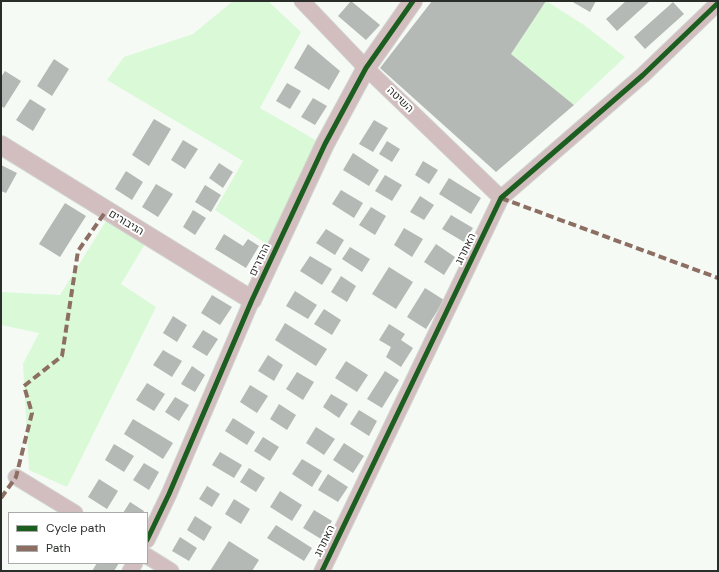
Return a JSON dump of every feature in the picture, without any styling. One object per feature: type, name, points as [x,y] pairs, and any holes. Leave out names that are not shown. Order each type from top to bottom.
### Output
[{"type":"street","name":"השיטה","points":[[302,1],[366,68],[501,198]]},
{"type":"street","name":"ההדרים","points":[[148,538],[169,494],[252,300],[325,144],[366,68],[413,1]]},
{"type":"street","name":"האתרוג","points":[[322,571],[501,198],[643,75],[718,2]]},
{"type":"street","name":"הגיבורים","points":[[1,145],[252,300]]},
{"type":"street","points":[[16,477],[73,512]]},
{"type":"street","points":[[148,557],[171,571]]},
{"type":"green space","points":[[233,1],[268,1],[301,32],[260,108],[317,141],[268,245],[215,210],[243,161],[107,80],[124,57],[193,34]]},
{"type":"green space","points":[[546,1],[584,25],[625,57],[574,105],[511,54]]},
{"type":"green space","points":[[106,221],[145,244],[121,284],[156,307],[67,487],[29,470],[23,364],[39,333],[1,325],[1,292],[60,295]]},
{"type":"building","points":[[351,1],[380,25],[366,40],[338,16]]},
{"type":"building","points":[[432,1],[546,1],[511,54],[574,105],[496,172],[380,68]]},
{"type":"building","points":[[571,1],[596,1],[590,12]]},
{"type":"building","points":[[626,1],[650,1],[617,31],[606,19]]},
{"type":"building","points":[[673,2],[684,14],[645,49],[634,37]]},
{"type":"building","points":[[308,44],[340,71],[329,90],[294,68]]},
{"type":"building","points":[[54,59],[69,69],[52,96],[37,86]]},
{"type":"building","points":[[5,71],[21,81],[4,108],[1,106],[1,77]]},
{"type":"building","points":[[287,83],[301,91],[290,109],[276,101]]},
{"type":"building","points":[[313,98],[327,106],[315,125],[301,117]]},
{"type":"building","points":[[30,99],[46,109],[33,131],[16,120]]},
{"type":"building","points":[[154,119],[171,129],[149,166],[132,155]]},
{"type":"building","points":[[374,120],[388,128],[373,152],[359,144]]},
{"type":"building","points":[[183,140],[198,149],[185,169],[171,160]]},
{"type":"building","points":[[387,141],[400,149],[392,162],[379,154]]},
{"type":"building","points":[[353,153],[379,170],[369,186],[343,170]]},
{"type":"building","points":[[423,161],[438,170],[429,184],[415,175]]},
{"type":"building","points":[[219,163],[233,172],[223,188],[209,178]]},
{"type":"building","points":[[1,165],[17,173],[6,193],[1,191]]},
{"type":"building","points":[[126,171],[143,182],[132,200],[115,189]]},
{"type":"building","points":[[385,175],[402,185],[392,201],[375,191]]},
{"type":"building","points":[[449,178],[481,198],[471,214],[439,194]]},
{"type":"building","points":[[156,184],[173,194],[158,217],[142,207]]},
{"type":"building","points":[[205,185],[221,195],[211,212],[195,202]]},
{"type":"building","points":[[341,190],[363,203],[354,218],[332,204]]},
{"type":"building","points":[[420,196],[434,205],[424,220],[410,212]]},
{"type":"building","points":[[65,203],[86,216],[60,257],[39,244]]},
{"type":"building","points":[[371,207],[386,216],[375,235],[359,225]]},
{"type":"building","points":[[193,210],[206,218],[195,235],[183,227]]},
{"type":"building","points":[[451,215],[473,228],[464,242],[442,229]]},
{"type":"building","points":[[404,228],[423,239],[412,257],[394,245]]},
{"type":"building","points":[[326,229],[344,240],[335,255],[316,243]]},
{"type":"building","points":[[224,234],[243,246],[248,239],[259,246],[246,268],[215,249]]},
{"type":"building","points":[[436,244],[455,257],[444,275],[424,262]]},
{"type":"building","points":[[350,247],[370,259],[362,272],[342,259]]},
{"type":"building","points":[[310,256],[332,269],[322,285],[300,271]]},
{"type":"building","points":[[389,267],[413,282],[396,309],[372,294]]},
{"type":"building","points":[[341,276],[356,286],[347,302],[331,292]]},
{"type":"building","points":[[425,288],[444,300],[426,329],[407,317]]},
{"type":"building","points":[[295,291],[317,305],[308,319],[286,306]]},
{"type":"building","points":[[212,295],[232,307],[220,325],[201,313]]},
{"type":"building","points":[[324,309],[341,320],[332,335],[314,324]]},
{"type":"building","points":[[173,316],[187,325],[177,342],[163,333]]},
{"type":"building","points":[[285,323],[327,349],[316,366],[275,340]]},
{"type":"building","points":[[389,324],[405,334],[401,340],[413,348],[401,367],[386,357],[391,347],[379,340]]},
{"type":"building","points":[[203,330],[218,339],[207,356],[192,347]]},
{"type":"building","points":[[163,350],[182,361],[172,377],[153,365]]},
{"type":"building","points":[[268,355],[283,365],[274,381],[258,371]]},
{"type":"building","points":[[346,361],[368,375],[357,392],[335,378]]},
{"type":"building","points":[[192,366],[205,375],[195,392],[181,384]]},
{"type":"building","points":[[385,371],[399,380],[382,408],[367,399]]},
{"type":"building","points":[[297,372],[314,382],[303,400],[286,389]]},
{"type":"building","points":[[147,383],[165,394],[154,411],[136,400]]},
{"type":"building","points":[[250,385],[268,396],[257,413],[240,402]]},
{"type":"building","points":[[331,394],[348,404],[339,418],[323,407]]},
{"type":"building","points":[[175,397],[189,405],[179,421],[165,412]]},
{"type":"building","points":[[279,404],[296,415],[287,430],[270,419]]},
{"type":"building","points":[[359,410],[377,421],[369,436],[350,424]]},
{"type":"building","points":[[233,418],[255,432],[247,445],[225,431]]},
{"type":"building","points":[[133,419],[173,443],[163,459],[124,434]]},
{"type":"building","points":[[316,427],[335,439],[324,455],[306,443]]},
{"type":"building","points":[[263,437],[279,447],[270,461],[254,451]]},
{"type":"building","points":[[344,443],[364,456],[353,473],[333,460]]},
{"type":"building","points":[[114,444],[134,456],[124,472],[105,460]]},
{"type":"building","points":[[220,452],[242,465],[234,478],[212,465]]},
{"type":"building","points":[[302,459],[322,471],[312,487],[292,474]]},
{"type":"building","points":[[144,463],[159,472],[149,490],[133,480]]},
{"type":"building","points":[[249,468],[265,478],[256,492],[240,482]]},
{"type":"building","points":[[328,474],[348,487],[338,502],[318,490]]},
{"type":"building","points":[[99,479],[118,491],[107,509],[88,497]]},
{"type":"building","points":[[207,486],[220,494],[212,507],[199,499]]},
{"type":"building","points":[[280,491],[302,505],[292,521],[270,507]]},
{"type":"building","points":[[234,499],[250,509],[241,524],[225,514]]},
{"type":"building","points":[[130,502],[144,511],[144,512],[124,512]]},
{"type":"building","points":[[314,510],[332,521],[321,539],[303,528]]},
{"type":"building","points":[[195,516],[212,527],[204,541],[187,530]]},
{"type":"building","points":[[276,525],[312,548],[304,561],[267,538]]},
{"type":"building","points":[[180,537],[197,548],[189,561],[172,551]]},
{"type":"building","points":[[229,541],[259,560],[252,571],[210,571]]},
{"type":"building","points":[[96,564],[118,564],[114,571],[92,571]]},
{"type":"marked path","points":[[501,198],[718,278]]},
{"type":"marked path","points":[[1,498],[16,477],[32,413],[24,386],[62,356],[78,251],[106,211]]},
{"type":"cycle path","points":[[148,538],[169,494],[252,300],[325,144],[366,68],[413,1]]},
{"type":"cycle path","points":[[322,571],[501,198],[643,75],[718,3]]}]
